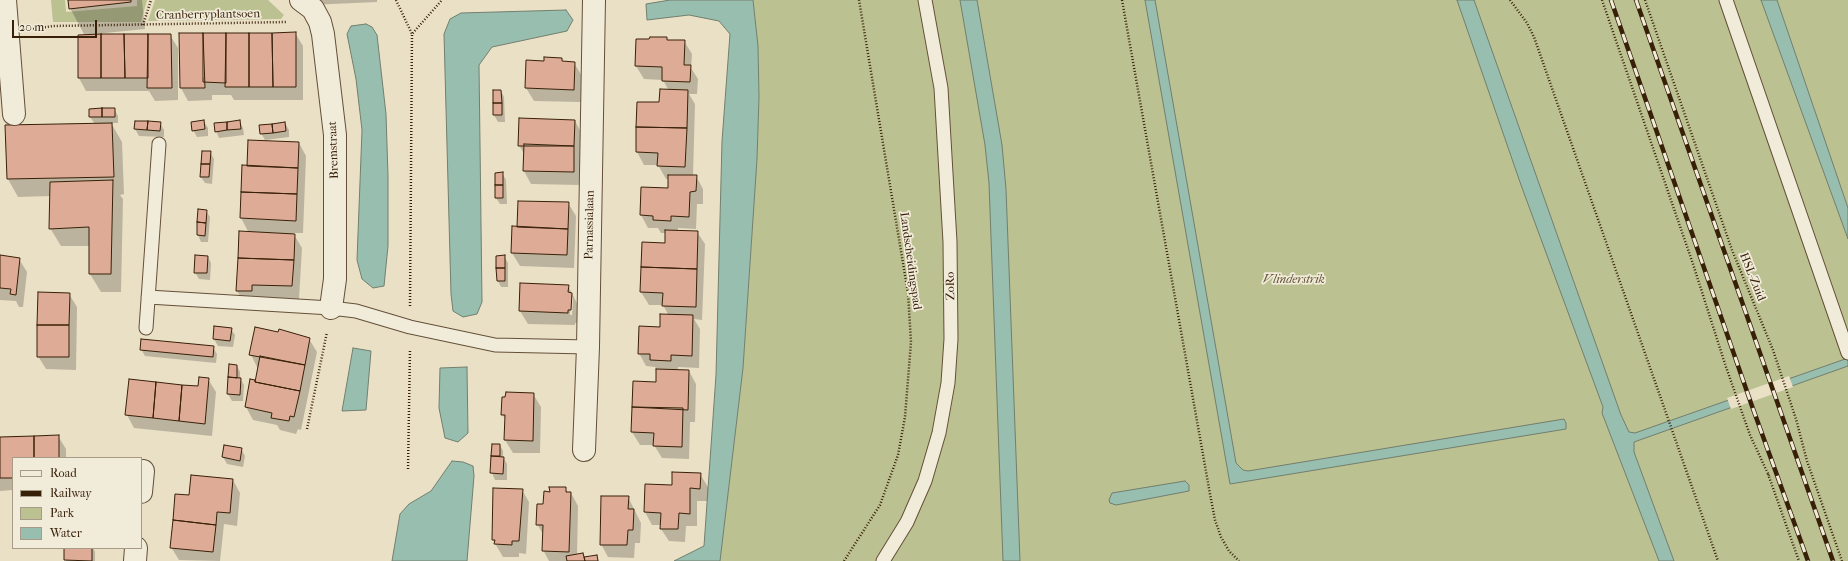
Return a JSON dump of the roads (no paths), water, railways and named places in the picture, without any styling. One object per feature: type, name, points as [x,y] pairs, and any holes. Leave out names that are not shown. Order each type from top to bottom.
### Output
[{"type":"street","points":[[5,0],[14,114]]},
{"type":"street","name":"Bremstraat","points":[[302,0],[313,9],[320,22],[323,34],[335,135],[335,279],[331,308]]},
{"type":"street","name":"Parnassialaan","points":[[584,450],[588,347],[594,0]]},
{"type":"street","points":[[142,482],[143,471]]},
{"type":"street","points":[[135,561],[136,549]]},
{"type":"lane","name":"ZoRo","points":[[883,561],[907,522],[925,481],[941,419],[948,383],[951,339],[950,242],[941,88],[925,0]]},
{"type":"lane","points":[[1726,0],[1846,348]]},
{"type":"lane","points":[[146,328],[159,144]]},
{"type":"lane","points":[[148,297],[331,308],[356,311],[410,327],[495,344],[588,347]]},
{"type":"water","points":[[670,0],[753,0],[758,46],[759,97],[757,159],[743,368],[720,561],[674,561],[704,546],[716,375],[722,141],[730,34],[719,21],[689,15],[647,20],[646,4]]},
{"type":"water","points":[[960,0],[977,0],[1002,145],[1006,189],[1020,561],[1003,561],[989,183],[985,145]]},
{"type":"water","points":[[1145,0],[1155,0],[1236,463],[1243,470],[1248,471],[1564,419],[1566,429],[1230,484]]},
{"type":"water","points":[[1457,0],[1474,0],[1621,415],[1629,432],[1635,433],[1848,358],[1848,366],[1634,442],[1634,452],[1674,561],[1659,561],[1602,413],[1603,407],[1521,185]]},
{"type":"water","points":[[1761,0],[1777,0],[1848,208],[1848,239]]},
{"type":"water","points":[[566,10],[573,20],[567,31],[492,47],[479,65],[482,302],[477,314],[463,317],[453,311],[451,294],[444,34],[450,19],[461,13]]},
{"type":"water","points":[[366,24],[372,27],[377,35],[386,114],[388,176],[388,246],[384,286],[373,288],[362,279],[357,260],[362,130],[356,79],[347,34],[351,26]]},
{"type":"water","points":[[353,348],[371,351],[366,410],[342,411]]},
{"type":"water","points":[[467,367],[468,433],[458,442],[445,438],[439,408],[440,368]]},
{"type":"water","points":[[452,461],[463,462],[473,466],[474,476],[467,561],[392,561],[400,514],[409,504],[431,491]]},
{"type":"water","points":[[1185,481],[1189,485],[1189,491],[1116,505],[1110,503],[1109,500],[1112,493]]},
{"type":"railway","points":[[1611,0],[1752,406],[1808,561]]},
{"type":"railway","points":[[1636,0],[1833,561]]},
{"type":"park label","name":"Vlinderstrik","points":[[1294,280]]}]
